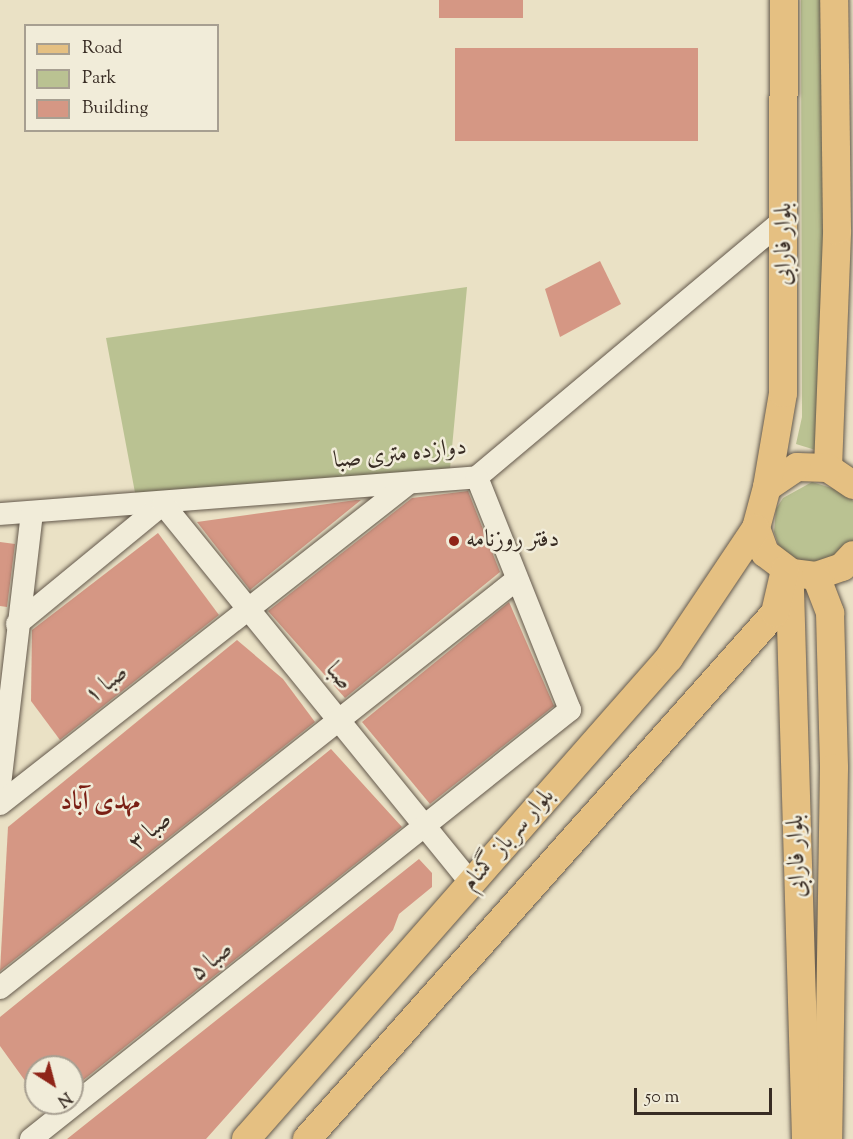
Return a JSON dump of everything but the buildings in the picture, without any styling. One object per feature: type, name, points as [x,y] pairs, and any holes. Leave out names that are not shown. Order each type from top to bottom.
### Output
[{"type":"main road","name":"بلوار فارابی","points":[[756,528],[767,487],[783,393],[784,0]]},
{"type":"main road","name":"بلوار فارابی","points":[[828,468],[845,223],[835,106],[834,0]]},
{"type":"main road","points":[[835,106],[853,129]]},
{"type":"main road","points":[[767,487],[797,467],[828,468],[853,485]]},
{"type":"main road","points":[[756,528],[765,553],[798,573],[842,567],[853,555]]},
{"type":"main road","name":"بلوار سرباز گمنام","points":[[246,1139],[669,658],[756,528]]},
{"type":"main road","name":"بلوار فارابی","points":[[798,573],[830,613],[834,768],[828,1139]]},
{"type":"main road","name":"بلوار فارابی","points":[[798,573],[788,606],[796,770],[806,1139]]},
{"type":"main road","name":"بلوار سرباز گمنام","points":[[307,1139],[775,613],[798,573]]},
{"type":"main road","points":[[796,770],[834,768]]},
{"type":"street","name":"دوازده متری صبا","points":[[0,513],[32,514],[477,477],[785,219]]},
{"type":"street","points":[[477,477],[516,580]]},
{"type":"street","name":"صبا ۱","points":[[0,804],[409,483]]},
{"type":"street","points":[[17,624],[163,504]]},
{"type":"street","name":"صبا","points":[[163,504],[471,883]]},
{"type":"street","points":[[0,785],[5,686],[17,624],[32,514]]},
{"type":"street","name":"صبا ۵","points":[[31,1139],[570,710],[516,580]]},
{"type":"street","name":"صبا ۳","points":[[0,988],[336,718],[516,580]]},
{"type":"green space","points":[[801,0],[828,0],[822,452],[796,444],[802,417]]},
{"type":"green space","points":[[467,287],[450,469],[136,498],[106,338]]},
{"type":"green space","points":[[812,482],[848,493],[853,501],[853,553],[810,574],[781,552],[774,532],[776,509],[783,498]]},
{"type":"place","name":"دفتر روزنامه","points":[[454,541]]},
{"type":"district","name":"مهدی آباد","points":[[100,803]]}]
